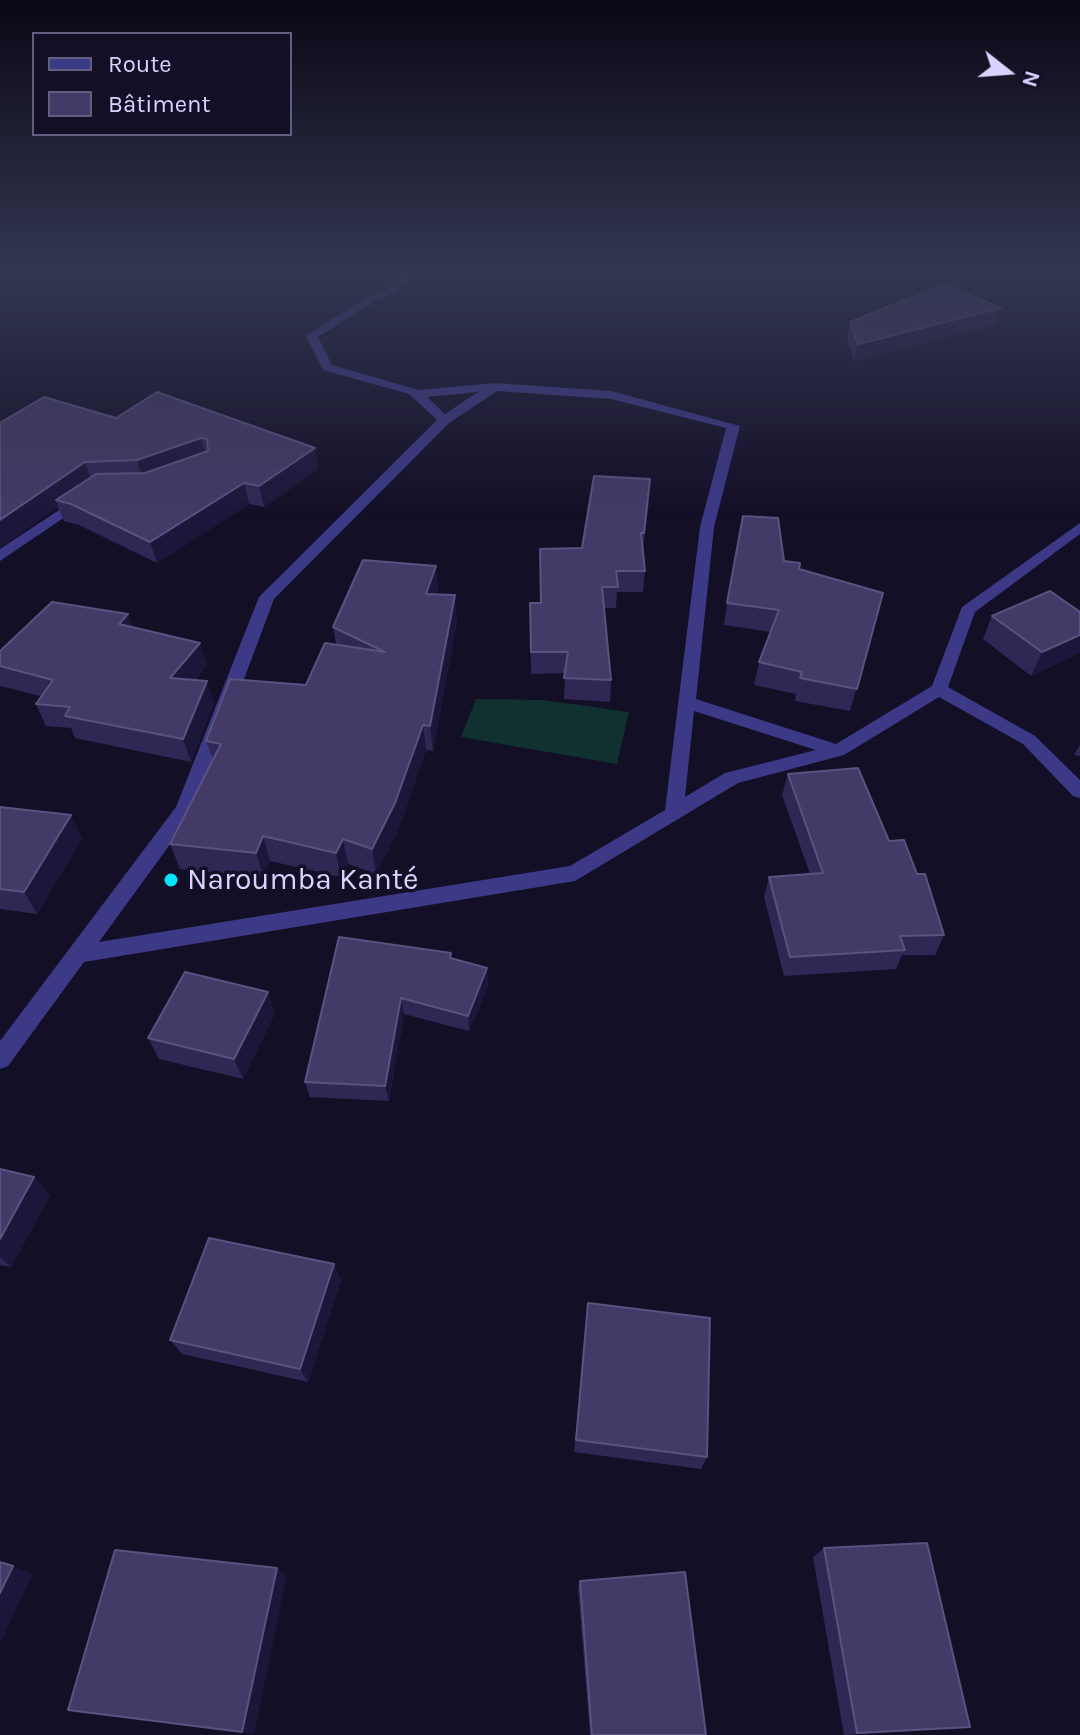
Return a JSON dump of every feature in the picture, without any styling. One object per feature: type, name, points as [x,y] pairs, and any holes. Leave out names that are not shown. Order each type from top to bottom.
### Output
[{"type":"street","points":[[320,353],[327,367],[417,394],[495,387],[611,395],[733,426],[707,527],[674,812]]},
{"type":"street","points":[[0,1059],[185,810],[267,597],[444,420],[495,387]]},
{"type":"street","points":[[417,394],[444,420]]},
{"type":"street","points":[[0,556],[99,488]]},
{"type":"street","points":[[79,954],[575,873],[732,778],[838,751],[939,689],[968,610],[1080,527]]},
{"type":"street","points":[[939,689],[1029,740],[1080,791]]},
{"type":"street","points":[[686,702],[838,751]]},
{"type":"green space","points":[[476,699],[543,700],[629,712],[617,764],[461,737]]},
{"type":"building","points":[[157,392],[315,448],[259,486],[244,483],[150,542],[71,504],[56,500],[96,474],[145,473],[208,451],[207,439],[201,438],[137,460],[85,462],[0,520],[0,423],[44,397],[116,418]]},
{"type":"building","points":[[594,476],[650,479],[644,533],[641,533],[645,571],[616,571],[618,587],[602,587],[611,680],[564,678],[568,652],[531,652],[530,603],[541,603],[540,549],[582,548]]},
{"type":"building","points":[[743,516],[778,518],[784,561],[800,563],[799,569],[883,593],[857,689],[800,678],[802,672],[759,662],[779,610],[727,603]]},
{"type":"building","points":[[363,560],[436,566],[426,594],[455,595],[430,726],[423,725],[395,803],[372,849],[343,839],[336,853],[263,836],[256,853],[170,844],[221,744],[206,741],[230,679],[306,685],[325,643],[385,652],[333,627]]},
{"type":"building","points":[[1050,591],[1080,612],[1080,635],[1042,652],[992,616]]},
{"type":"building","points":[[52,602],[128,614],[119,624],[200,643],[170,678],[207,681],[183,739],[65,716],[70,707],[36,704],[53,680],[0,666],[0,651]]},
{"type":"building","points":[[858,768],[889,841],[904,840],[917,874],[925,874],[944,935],[900,936],[905,950],[790,957],[769,877],[823,873],[788,774]]},
{"type":"building","points":[[0,807],[71,815],[24,892],[0,889]]},
{"type":"building","points":[[339,937],[451,953],[450,958],[487,968],[468,1016],[401,998],[385,1086],[305,1082]]},
{"type":"building","points":[[185,972],[268,992],[234,1059],[148,1038]]},
{"type":"building","points":[[0,1169],[34,1177],[0,1239]]},
{"type":"building","points":[[209,1238],[334,1264],[300,1369],[170,1340]]},
{"type":"building","points":[[588,1303],[710,1318],[707,1457],[576,1440]]},
{"type":"building","points":[[927,1543],[970,1727],[857,1733],[824,1548]]},
{"type":"building","points":[[115,1550],[277,1568],[242,1732],[68,1710]]},
{"type":"building","points":[[0,1562],[13,1566],[0,1593]]},
{"type":"building","points":[[685,1572],[706,1735],[592,1735],[580,1581]]},
{"type":"place","name":"Naroumba Kanté","points":[[171,880]]}]
